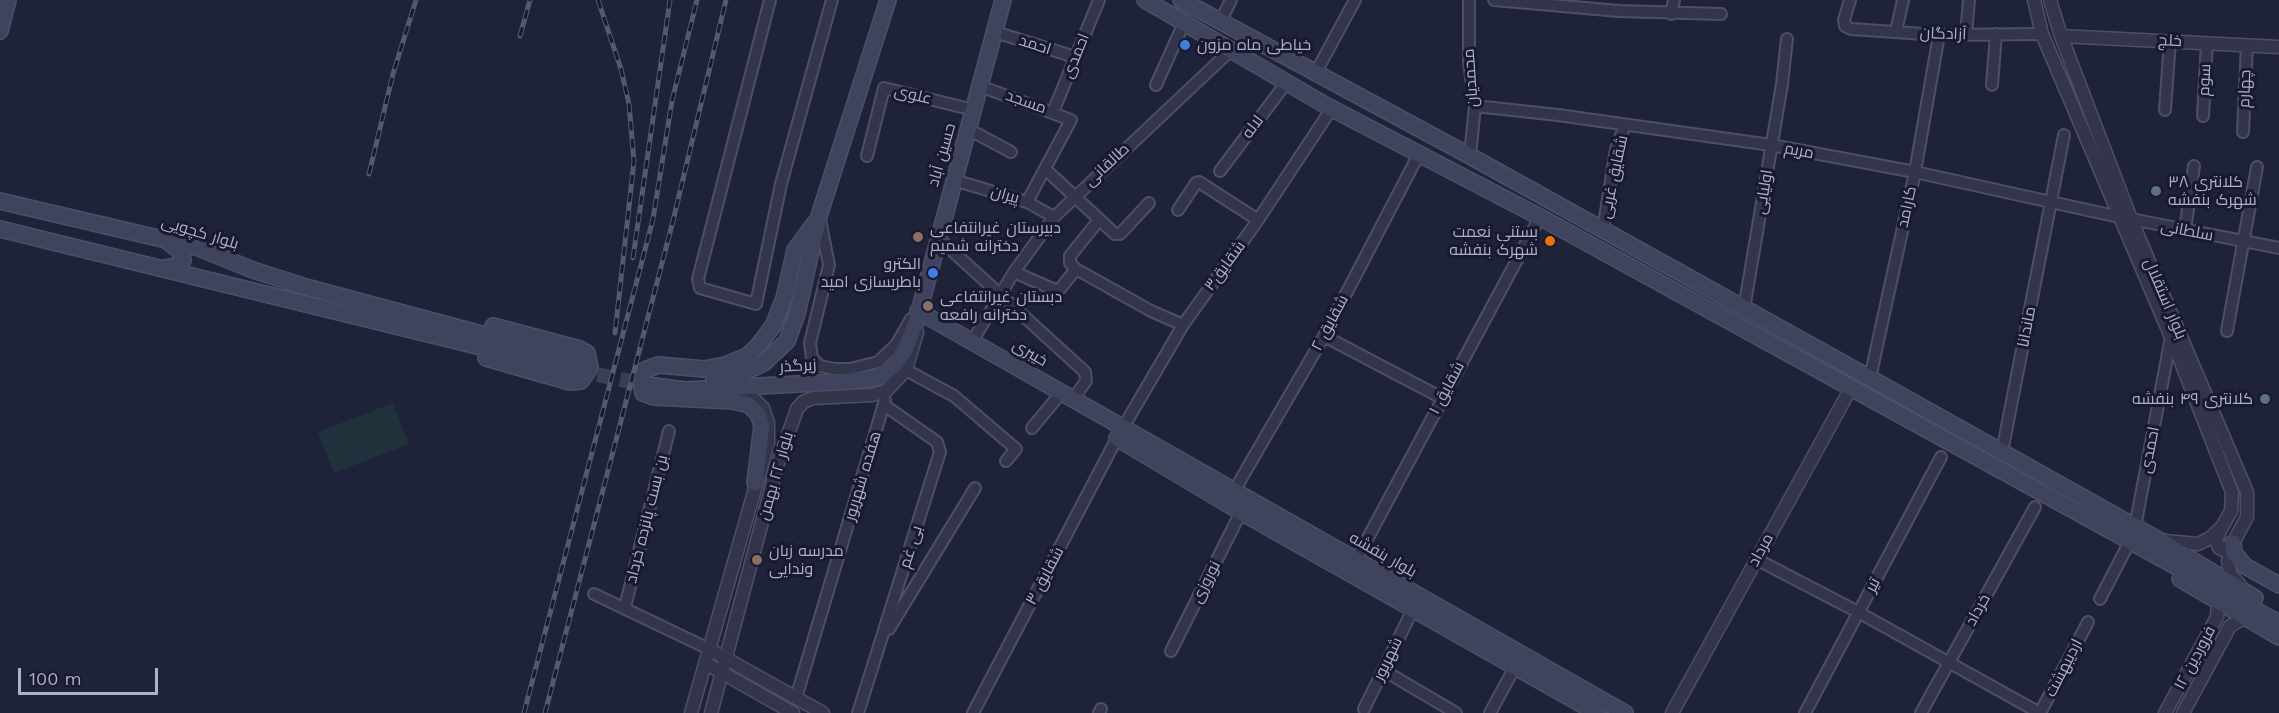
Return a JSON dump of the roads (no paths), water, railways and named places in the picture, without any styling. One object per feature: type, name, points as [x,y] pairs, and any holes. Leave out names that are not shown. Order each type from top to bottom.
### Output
[{"type":"main road","points":[[0,31],[8,0]]},
{"type":"main road","points":[[733,382],[764,363],[787,341],[797,314],[819,216],[888,0]]},
{"type":"main road","name":"حسین آباد","points":[[918,312],[1003,0]]},
{"type":"main road","points":[[1144,0],[1286,83],[1420,152],[1851,388],[2132,534],[2159,540],[2279,611]]},
{"type":"main road","points":[[1181,0],[1340,88],[1470,156],[2002,452],[2279,623]]},
{"type":"main road","points":[[1312,97],[1320,94],[1324,89],[1319,76]]},
{"type":"main road","points":[[1330,107],[1332,91],[1340,88]]},
{"type":"main road","name":"بلوار کچویی","points":[[0,201],[203,249],[253,270],[384,314]]},
{"type":"main road","points":[[755,483],[762,425],[749,405],[733,401],[654,397],[643,393],[640,379],[645,370],[658,365],[704,369],[725,365],[747,356],[758,347],[777,316],[795,250],[819,216]]},
{"type":"main road","points":[[0,228],[162,268],[384,314],[576,365]]},
{"type":"main road","points":[[162,268],[180,265],[183,260],[182,253],[166,240]]},
{"type":"main road","points":[[1618,260],[1628,255],[1627,244]]},
{"type":"main road","points":[[1643,274],[1641,263],[1651,258]]},
{"type":"main road","points":[[416,306],[580,349],[587,353],[590,368],[581,381],[570,382],[405,334],[384,314],[416,306]]},
{"type":"main road","name":"خیبری","points":[[918,312],[973,340],[1067,396],[1120,433]]},
{"type":"main road","name":"زیرگذر","points":[[648,381],[685,390],[733,382],[854,381],[879,377],[901,358],[918,312]]},
{"type":"main road","name":"بلوار بنفشه","points":[[1120,433],[1186,471],[1241,512],[1416,603],[1518,662],[1597,713]]},
{"type":"main road","name":"بلوار بنفشه","points":[[1186,471],[1234,491],[1356,560],[1416,603]]},
{"type":"main road","points":[[2132,534],[2154,563],[2217,609],[2246,617],[2279,637]]},
{"type":"main road","points":[[2233,543],[2234,553],[2245,566],[2279,585]]},
{"type":"main road","name":"بلوار بنفشه","points":[[1518,662],[1625,713]]},
{"type":"street","points":[[770,0],[698,279],[700,288],[756,304],[781,184],[832,0]]},
{"type":"street","name":"احمدی","points":[[1053,112],[1099,0]]},
{"type":"street","points":[[1220,22],[1231,0]]},
{"type":"street","points":[[1319,76],[1355,0]]},
{"type":"street","name":"محمدیان","points":[[1469,0],[1469,62],[1475,106],[1470,156]]},
{"type":"street","points":[[1494,0],[1620,5],[1671,14],[1721,15]]},
{"type":"street","points":[[1671,14],[1674,0]]},
{"type":"street","name":"آزادگان","points":[[1850,0],[1844,20],[1845,26],[1851,29],[1939,35],[2042,34]]},
{"type":"street","points":[[1896,31],[1904,0]]},
{"type":"street","points":[[1966,35],[1969,0]]},
{"type":"street","name":"بلوار استقلال","points":[[2034,0],[2042,34],[2247,492],[2247,517],[2233,543],[2228,561],[2230,574],[2246,593]]},
{"type":"street","name":"بلوار استقلال","points":[[2050,0],[2125,218],[2232,492],[2233,501],[2222,527]]},
{"type":"street","points":[[1156,85],[1184,23]]},
{"type":"street","name":"احمد","points":[[995,32],[1075,57]]},
{"type":"street","points":[[1992,85],[1996,34]]},
{"type":"street","name":"کارامد","points":[[1870,378],[1914,172],[1939,35]]},
{"type":"street","name":"خلج","points":[[2061,36],[2247,45],[2277,44]]},
{"type":"street","name":"اولیایی","points":[[1744,309],[1787,39]]},
{"type":"street","points":[[2164,110],[2170,41]]},
{"type":"street","name":"سوم","points":[[2203,117],[2207,43]]},
{"type":"street","name":"چهارم","points":[[2243,132],[2247,45]]},
{"type":"street","name":"طالقانی","points":[[973,340],[1014,272],[1054,217],[1231,50]]},
{"type":"street","name":"لاله","points":[[1220,171],[1286,83]]},
{"type":"street","name":"مسجد","points":[[980,86],[1071,120],[1045,169]]},
{"type":"street","name":"علوی","points":[[867,156],[884,88],[974,110]]},
{"type":"street","name":"مریم","points":[[1475,106],[1771,146],[1914,172],[2125,218]]},
{"type":"street","name":"شقایق۳","points":[[1120,433],[1183,325],[1258,220],[1330,107]]},
{"type":"street","name":"شقایق غربی","points":[[1603,230],[1616,149],[1625,125]]},
{"type":"street","points":[[968,129],[1011,152]]},
{"type":"street","name":"ماندانا","points":[[2002,452],[2064,135]]},
{"type":"street","name":"شقایق ۲","points":[[1234,491],[1324,336],[1420,152]]},
{"type":"street","points":[[2185,230],[2194,166]]},
{"type":"street","points":[[2227,331],[2257,167]]},
{"type":"street","points":[[1027,202],[1045,169],[1073,197],[1118,235],[1149,202]]},
{"type":"street","name":"پیران","points":[[954,180],[1027,202],[1054,217]]},
{"type":"street","points":[[1178,210],[1196,183],[1199,182],[1258,220]]},
{"type":"street","points":[[819,216],[829,265],[810,343],[813,358],[820,366],[850,369],[878,362],[896,345],[918,312]]},
{"type":"street","name":"شقایق ۱","points":[[1356,560],[1540,217]]},
{"type":"street","name":"سلطانی","points":[[2125,218],[2279,248]]},
{"type":"street","points":[[1100,220],[1070,256],[1070,263],[1076,269],[1151,311],[1183,325]]},
{"type":"street","points":[[938,238],[1085,372],[1087,377],[1032,428]]},
{"type":"street","points":[[1014,272],[1058,290],[1076,269]]},
{"type":"street","points":[[886,391],[906,370],[917,335],[918,312]]},
{"type":"street","points":[[1324,336],[1442,398]]},
{"type":"street","name":"احمدی","points":[[2132,534],[2171,338]]},
{"type":"street","points":[[906,370],[954,396],[1016,449],[1006,462]]},
{"type":"street","name":"بلوار ۲۲ بهمن","points":[[691,713],[768,442],[768,423],[763,408],[733,382]]},
{"type":"street","name":"مرداد","points":[[1672,713],[1851,388]]},
{"type":"street","name":"بلوار ۲۲ بهمن","points":[[711,713],[763,518],[791,424],[803,402],[813,398],[872,396],[886,391]]},
{"type":"street","name":"هفده شهریور","points":[[796,699],[884,405],[886,391]]},
{"type":"street","name":"بی غم","points":[[858,713],[940,452],[937,442],[884,405]]},
{"type":"street","name":"بن بست پانزده خرداد","points":[[625,607],[669,431]]},
{"type":"street","name":"شقایق ۳","points":[[973,713],[1120,433]]},
{"type":"street","name":"تیر","points":[[1805,713],[1941,457]]},
{"type":"street","points":[[881,642],[975,488]]},
{"type":"street","name":"خرداد","points":[[1922,713],[2035,507]]},
{"type":"street","name":"نوروزی","points":[[1171,651],[1241,512]]},
{"type":"street","points":[[747,513],[763,518]]},
{"type":"street","points":[[2222,527],[2215,544],[2223,550],[2233,543]]},
{"type":"street","points":[[2159,540],[2183,545],[2198,544],[2222,527]]},
{"type":"street","points":[[2100,599],[2132,534]]},
{"type":"street","points":[[1756,559],[1858,612],[2040,713]]},
{"type":"street","points":[[594,594],[625,607],[727,659],[823,713]]},
{"type":"street","name":"شهریور","points":[[1364,710],[1416,603]]},
{"type":"street","points":[[2217,609],[2230,626]]},
{"type":"street","name":"فروردین ۱۲","points":[[2165,713],[2217,609]]},
{"type":"street","name":"فروردین ۱۲","points":[[2183,713],[2230,626],[2246,617]]},
{"type":"street","name":"اردیبهشت","points":[[2040,713],[2088,622]]},
{"type":"street","points":[[1490,713],[1518,662]]},
{"type":"street","points":[[705,663],[793,713]]},
{"type":"street","points":[[1383,670],[1456,713]]},
{"type":"street","points":[[744,685],[743,675],[750,672]]},
{"type":"tunnel","points":[[575,370],[647,385]]},
{"type":"railway","points":[[369,174],[393,74],[416,0]]},
{"type":"railway","points":[[520,36],[530,0]]},
{"type":"railway","points":[[598,0],[621,69],[629,104],[634,161],[615,333]]},
{"type":"railway","points":[[633,258],[670,0]]},
{"type":"railway","points":[[524,713],[653,219],[672,101],[697,0]]},
{"type":"railway","points":[[545,713],[673,221],[726,0]]},
{"type":"place","name":"خیاطی ماه مزون","points":[[1185,45]]},
{"type":"place","name":"کلانتری ۳۸ شهرک بنفشه","points":[[2156,191]]},
{"type":"place","name":"دبیرستان غیرانتفاعی دخترانه شمیم","points":[[918,237]]},
{"type":"place","name":"بستنی نعمت شهرک بنفشه","points":[[1550,241]]},
{"type":"place","name":"الکترو باطریسازی امید","points":[[933,273]]},
{"type":"place","name":"دبستان غیرانتفاعی دخترانه رافعه","points":[[928,306]]},
{"type":"place","name":"کلانتری ۴۹ بنفشه","points":[[2265,399]]},
{"type":"place","name":"مدرسه زبان وندایی","points":[[757,560]]}]
